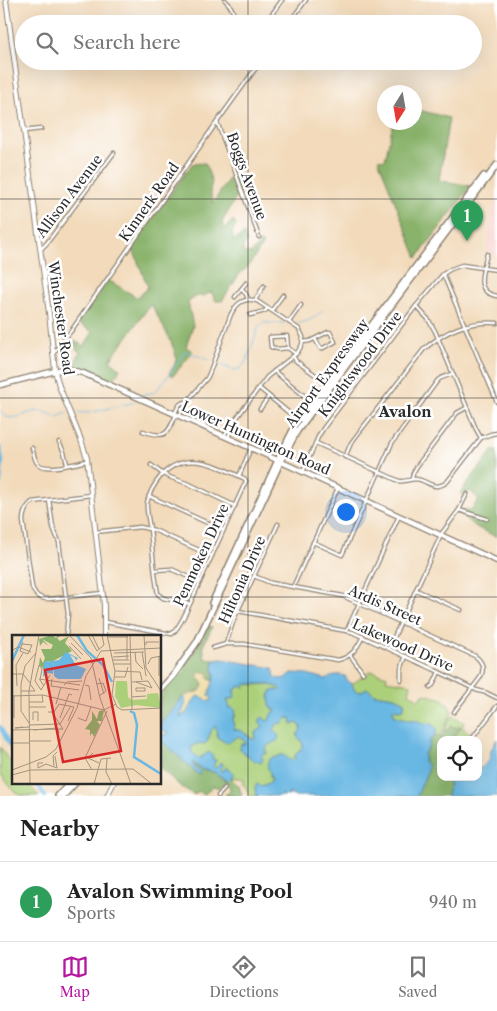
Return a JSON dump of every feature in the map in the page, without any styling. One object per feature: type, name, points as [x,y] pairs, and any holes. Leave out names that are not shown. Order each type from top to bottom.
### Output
[{"type":"main road","name":"Airport Expressway","points":[[161,689],[197,642],[293,430],[497,160]]},
{"type":"main road","name":"Airport Expressway","points":[[161,684],[195,640],[279,461],[304,420],[497,165]]},
{"type":"main road","name":"Lower Huntington Road","points":[[0,385],[56,371],[71,370],[83,373],[497,561]]},
{"type":"main road","points":[[58,796],[65,792]]},
{"type":"street","name":"Winchester Road","points":[[6,0],[15,66]]},
{"type":"street","points":[[225,0],[232,8],[234,15]]},
{"type":"street","points":[[271,15],[282,0]]},
{"type":"street","points":[[295,15],[306,0]]},
{"type":"street","name":"Winchester Road","points":[[16,70],[56,371],[59,386],[84,448],[87,461],[103,593],[104,635]]},
{"type":"street","name":"Kinnerk Road","points":[[53,353],[71,331],[255,70]]},
{"type":"street","name":"Boggs Avenue","points":[[217,122],[259,237]]},
{"type":"street","points":[[24,131],[41,129]]},
{"type":"street","name":"Allison Avenue","points":[[40,250],[48,243],[114,153]]},
{"type":"street","points":[[487,254],[482,288],[485,292],[497,296]]},
{"type":"street","points":[[497,270],[462,266],[451,269],[443,274],[497,402]]},
{"type":"street","name":"Knightswood Drive","points":[[302,472],[325,426],[416,306],[443,274]]},
{"type":"street","points":[[235,297],[246,283]]},
{"type":"street","points":[[255,300],[264,286]]},
{"type":"street","points":[[241,289],[249,299]]},
{"type":"street","points":[[272,311],[283,296]]},
{"type":"street","points":[[143,431],[156,435],[163,434],[170,428],[180,404],[183,401],[187,402],[207,378],[232,311],[238,303],[249,299],[255,300],[299,329],[303,342],[296,354],[267,377],[230,425],[226,437]]},
{"type":"street","points":[[289,322],[301,305]]},
{"type":"street","points":[[416,306],[428,319],[481,438]]},
{"type":"street","points":[[250,315],[265,311],[268,308]]},
{"type":"street","points":[[345,457],[357,435],[424,349],[448,331],[465,325],[497,323]]},
{"type":"street","points":[[303,342],[308,342],[328,332],[330,332],[335,342],[321,350],[315,339]]},
{"type":"street","points":[[288,348],[287,336],[270,337],[271,348],[288,348],[296,354]]},
{"type":"street","points":[[293,356],[296,361],[322,379]]},
{"type":"street","points":[[274,371],[307,398]]},
{"type":"street","points":[[313,542],[342,555],[395,438],[441,378],[452,374]]},
{"type":"street","points":[[259,388],[294,417]]},
{"type":"street","points":[[493,392],[497,390]]},
{"type":"street","points":[[260,409],[270,396]]},
{"type":"street","points":[[412,479],[414,470],[422,458],[457,414],[466,408]]},
{"type":"street","points":[[316,443],[401,482],[412,479],[440,486],[447,482],[481,438],[497,433]]},
{"type":"street","points":[[59,442],[67,464]]},
{"type":"street","points":[[32,448],[36,460],[41,466],[50,468],[87,461]]},
{"type":"street","points":[[190,604],[163,598],[158,594],[147,508],[149,496],[156,481],[162,474],[173,466],[188,461],[201,461],[239,476],[251,448]]},
{"type":"street","points":[[150,465],[162,474],[189,484],[235,506]]},
{"type":"street","name":"Penmoken Drive","points":[[105,622],[172,634],[174,632],[190,604],[246,481],[239,476]]},
{"type":"street","points":[[293,587],[338,488]]},
{"type":"street","points":[[389,648],[441,535],[459,510],[467,494]]},
{"type":"street","points":[[91,495],[37,501],[29,505],[24,514],[24,521],[32,587],[37,596],[42,599],[103,593]]},
{"type":"street","points":[[149,496],[224,530]]},
{"type":"street","points":[[49,500],[53,527],[59,542],[68,614],[66,635]]},
{"type":"street","points":[[459,510],[487,519]]},
{"type":"street","points":[[346,630],[360,604],[400,516]]},
{"type":"street","name":"Hiltonia Drive","points":[[226,644],[238,611],[278,524]]},
{"type":"street","points":[[95,532],[140,527],[150,529],[212,556]]},
{"type":"street","points":[[155,570],[171,569],[200,582]]},
{"type":"street","name":"Ardis Street","points":[[254,576],[266,582],[343,596],[475,656],[481,662],[483,670],[482,675],[472,688]]},
{"type":"street","points":[[416,590],[461,610]]},
{"type":"street","name":"Lakewood Drive","points":[[238,611],[346,630],[363,636],[497,698]]},
{"type":"street","points":[[213,648],[226,644],[244,644],[338,660],[350,655],[356,649],[363,636]]},
{"type":"street","points":[[350,655],[363,673]]},
{"type":"street","points":[[401,680],[401,669],[406,656]]},
{"type":"street","points":[[430,687],[433,686],[439,672]]},
{"type":"street","points":[[454,712],[472,688]]},
{"type":"street","points":[[474,736],[497,706]]},
{"type":"street","points":[[107,796],[113,784]]},
{"type":"street","points":[[218,796],[225,788]]},
{"type":"shaded area","points":[[497,191],[497,255],[490,254],[487,249]]},
{"type":"green space","points":[[422,111],[449,118],[439,180],[471,186],[417,258],[378,159],[385,160],[391,130],[422,130]]},
{"type":"green space","points":[[205,163],[212,182],[210,190],[213,203],[233,172],[240,191],[222,222],[224,229],[233,220],[236,224],[232,233],[234,241],[244,234],[247,242],[243,246],[243,252],[251,254],[261,242],[263,244],[248,267],[240,273],[222,301],[216,301],[211,292],[204,296],[197,296],[188,302],[193,326],[186,347],[192,351],[173,376],[169,373],[175,363],[175,354],[170,340],[151,304],[110,360],[120,368],[113,382],[74,365],[80,352],[69,341],[70,339],[84,346],[93,332],[78,323],[108,280],[138,298],[148,287],[132,247],[192,164]]},
{"type":"green space","points":[[493,450],[497,451],[497,537],[472,524],[460,513],[464,509],[471,510],[479,499],[470,491],[463,495],[460,493]]},
{"type":"green space","points":[[208,626],[212,627],[203,646],[205,658],[214,660],[214,681],[209,679],[202,680],[203,686],[200,691],[184,696],[161,724],[161,695],[200,643]]},
{"type":"green space","points":[[371,671],[387,676],[386,680],[411,684],[409,693],[419,700],[424,694],[443,699],[452,711],[440,736],[438,736],[435,735],[437,730],[417,720],[395,716],[392,709],[401,710],[404,708],[404,701],[394,697],[354,691],[352,684]]},
{"type":"green space","points":[[245,683],[254,685],[267,684],[281,688],[269,695],[270,705],[275,709],[275,712],[262,728],[255,733],[257,738],[251,739],[248,735],[234,729],[233,719],[236,715],[229,709],[228,698],[233,699],[236,689]]},
{"type":"green space","points":[[453,715],[464,723],[462,727],[472,735],[456,736],[455,735],[461,727],[445,730]]},
{"type":"green space","points":[[286,718],[291,718],[301,726],[298,734],[304,745],[295,755],[293,762],[270,772],[272,780],[261,786],[257,784],[255,787],[256,796],[249,796],[246,787],[242,784],[244,779],[230,777],[224,771],[221,771],[223,765],[221,762],[215,768],[213,766],[216,760],[212,759],[209,752],[200,758],[192,753],[191,747],[208,741],[210,732],[215,725],[239,736],[246,742],[240,749],[261,756],[264,753],[266,754],[265,749],[270,742],[276,725]]},
{"type":"green space","points":[[451,726],[461,727],[455,736],[443,736],[445,730],[447,731]]},
{"type":"green space","points":[[435,735],[437,736],[437,781],[450,781],[447,796],[417,796],[427,772],[424,754]]},
{"type":"green space","points":[[161,740],[199,774],[195,766],[191,764],[193,762],[202,770],[216,773],[226,781],[230,777],[233,778],[232,780],[239,786],[242,796],[225,795],[230,791],[229,786],[226,784],[219,788],[213,786],[204,795],[199,791],[195,795],[180,786],[161,769]]},
{"type":"green space","points":[[0,747],[12,764],[12,784],[28,784],[39,796],[22,796],[14,791],[0,774]]},
{"type":"sand","points":[[200,672],[206,672],[209,674],[209,679],[214,681],[209,696],[212,698],[211,701],[197,697],[187,712],[180,718],[185,704],[184,696],[200,691],[203,686],[202,680],[198,678]]},
{"type":"water","points":[[222,659],[273,668],[275,677],[280,679],[286,678],[292,673],[307,674],[326,679],[335,675],[342,675],[352,684],[355,691],[361,692],[367,688],[374,694],[394,697],[404,701],[404,708],[401,710],[392,709],[395,716],[434,725],[437,730],[424,754],[424,762],[428,765],[427,772],[417,796],[293,796],[289,793],[289,796],[281,796],[282,794],[279,796],[256,796],[255,787],[258,784],[261,786],[272,780],[268,768],[270,760],[284,755],[293,761],[303,745],[297,737],[301,726],[297,723],[292,724],[291,718],[286,718],[284,723],[278,723],[274,731],[279,736],[277,741],[265,749],[267,754],[264,753],[261,756],[263,759],[261,763],[254,761],[240,749],[241,744],[246,742],[239,736],[227,743],[218,738],[215,726],[205,744],[199,743],[191,747],[192,752],[196,757],[200,758],[209,752],[213,756],[212,759],[216,760],[213,766],[215,768],[219,766],[220,762],[224,765],[221,771],[228,768],[234,774],[227,781],[216,773],[202,770],[193,762],[192,764],[200,772],[199,775],[161,740],[161,734],[167,735],[168,733],[161,730],[161,724],[184,696],[185,705],[180,718],[187,712],[197,696],[211,701],[212,698],[209,696],[215,674],[213,670],[214,660]],"holes":[[[245,684],[267,684],[281,688],[280,690],[271,691],[270,705],[272,709],[275,709],[275,712],[272,713],[269,720],[266,721],[263,717],[260,719],[260,723],[263,726],[255,733],[256,738],[251,739],[242,731],[234,729],[233,719],[236,711],[232,707],[229,708],[227,700],[235,697],[234,691],[240,686],[245,687]]]},
{"type":"water","points":[[497,739],[497,796],[447,796],[450,781],[482,781],[482,768],[490,759],[491,750]]},
{"type":"waterway","points":[[296,323],[310,320],[323,311]]},
{"type":"waterway","points":[[216,363],[233,370],[240,369],[247,360],[259,326],[264,323],[284,323]]},
{"type":"waterway","points":[[141,395],[155,392],[185,351],[211,361]]},
{"type":"waterway","points":[[72,412],[90,413],[136,402]]},
{"type":"waterway","points":[[0,410],[6,417],[10,418],[37,411],[57,417],[67,413]]},
{"type":"waterway","points":[[0,448],[2,461],[0,483]]},
{"type":"waterway","points":[[0,727],[12,749]]},
{"type":"waterway","points":[[37,784],[45,796]]},
{"type":"place","name":"Avalon Swimming Pool","points":[[467,241]]},
{"type":"district","name":"Avalon","points":[[405,411]]}]
